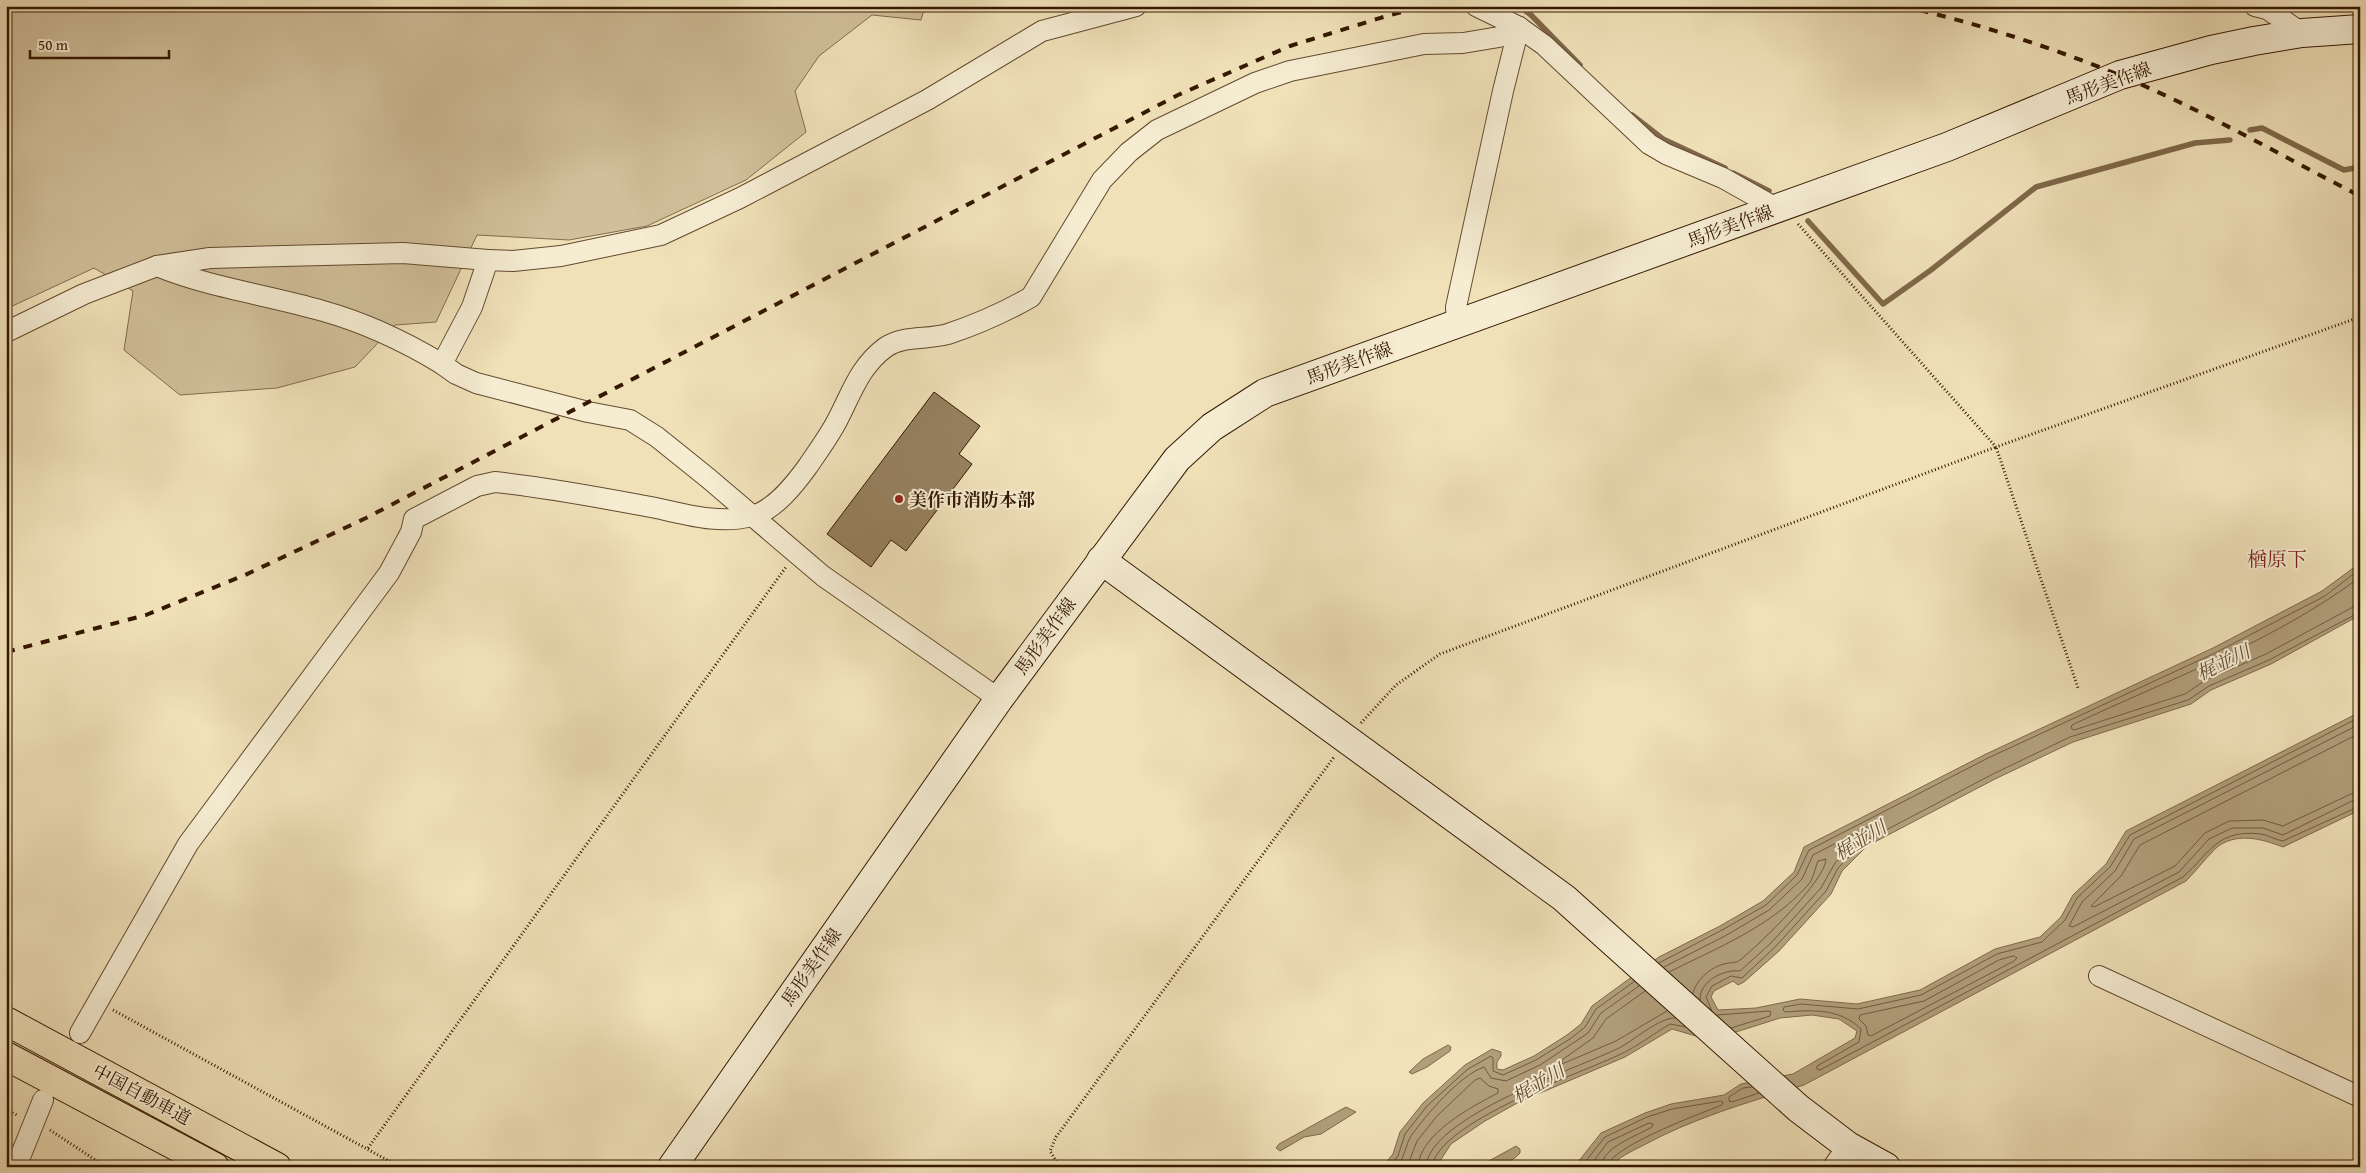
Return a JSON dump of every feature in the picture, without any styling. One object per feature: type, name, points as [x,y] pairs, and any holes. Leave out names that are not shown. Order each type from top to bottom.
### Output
[{"type":"highway","name":"中国自動車道","points":[[6,1021],[277,1167]]},
{"type":"highway","name":"中国自動車道","points":[[6,1056],[215,1167]]},
{"type":"main road","name":"馬形美作線","points":[[672,1167],[998,699],[1177,459],[1212,427],[1265,393],[1947,148],[2120,75],[2210,50],[2302,33],[2360,28]]},
{"type":"main road","points":[[1101,560],[1564,898],[1798,1108],[1840,1156],[1886,1167]]},
{"type":"street","points":[[6,332],[84,294],[157,266],[210,258],[394,253],[488,260],[514,260],[561,256],[661,235],[740,198],[927,100],[1042,30],[1136,6]]},
{"type":"street","points":[[1476,6],[1519,27],[1544,45],[1649,144],[1723,178],[1778,208]]},
{"type":"street","points":[[2256,6],[2267,9],[2302,33]]},
{"type":"street","points":[[1457,324],[1456,306],[1519,27]]},
{"type":"street","points":[[80,1033],[99,1003],[188,844],[390,573],[411,532],[414,519],[477,486],[495,482],[642,505],[700,517],[723,520],[753,516],[771,506],[797,482],[839,418],[862,370],[887,346],[903,339],[929,338],[948,334],[1016,306],[1031,297],[1102,180],[1129,152],[1157,130],[1255,83],[1290,71],[1424,44],[1463,43],[1498,37],[1519,27]]},
{"type":"street","points":[[442,364],[472,306],[488,260]]},
{"type":"street","points":[[157,266],[186,278],[332,314],[403,341],[456,374],[476,383],[588,412],[630,420],[657,438],[823,576],[998,699]]},
{"type":"street","points":[[2099,976],[2360,1097]]},
{"type":"street","points":[[16,1167],[43,1100]]},
{"type":"path","points":[[1778,208],[1798,224],[1996,447],[2078,688]]},
{"type":"path","points":[[1066,1167],[1056,1161],[1050,1151],[1056,1137],[1347,739],[1396,685],[1440,654],[1996,447],[2360,317]]},
{"type":"path","points":[[368,1148],[796,554]]},
{"type":"path","points":[[99,1003],[400,1167]]},
{"type":"path","points":[[35,1123],[60,1135],[106,1167]]},
{"type":"shaded area","points":[[6,6],[925,6],[921,20],[872,15],[819,56],[795,91],[806,132],[746,180],[647,226],[569,240],[477,235],[436,322],[395,325],[355,367],[277,388],[180,395],[124,350],[133,291],[94,268],[6,309]]},
{"type":"water","name":"梶並川","points":[[2360,563],[2360,615],[2271,664],[2211,690],[2191,704],[2073,742],[1995,779],[1867,846],[1842,871],[1831,894],[1779,951],[1744,982],[1738,985],[1733,981],[1714,991],[1711,997],[1718,1010],[1756,1008],[1800,999],[1857,1004],[1920,990],[1995,949],[2040,937],[2061,917],[2073,895],[2106,864],[2126,831],[2360,712],[2360,810],[2283,847],[2249,838],[2240,838],[2223,843],[2215,849],[2186,881],[1804,1085],[1722,1111],[1681,1127],[1629,1153],[1610,1167],[1574,1167],[1601,1133],[1645,1113],[1671,1104],[1724,1095],[1741,1084],[1793,1074],[1855,1038],[1857,1031],[1839,1019],[1812,1015],[1780,1018],[1736,1032],[1696,1036],[1672,1029],[1625,1057],[1519,1102],[1485,1121],[1451,1144],[1436,1167],[1382,1167],[1393,1154],[1400,1132],[1423,1103],[1465,1065],[1492,1049],[1501,1052],[1497,1062],[1497,1069],[1503,1070],[1534,1056],[1567,1035],[1581,1024],[1592,1006],[1659,957],[1720,926],[1763,901],[1794,872],[1804,847],[1986,754],[2213,648],[2322,591]]},
{"type":"water","points":[[1448,1045],[1451,1047],[1450,1051],[1427,1067],[1412,1074],[1409,1072],[1423,1059]]},
{"type":"water","points":[[1346,1107],[1356,1112],[1321,1134],[1304,1137],[1280,1151],[1276,1148],[1279,1144]]},
{"type":"water","points":[[1516,1146],[1520,1149],[1520,1153],[1512,1160],[1484,1167],[1489,1161]]},
{"type":"building","name":"美作市消防本部","points":[[934,392],[980,426],[959,454],[972,464],[906,551],[891,540],[871,567],[827,534]]},
{"type":"waterway","points":[[1519,6],[1531,15],[1580,65]]},
{"type":"waterway","points":[[1632,115],[1663,139],[1725,168]]},
{"type":"waterway","points":[[2250,130],[2262,128],[2344,170],[2360,167]]},
{"type":"waterway","points":[[1808,221],[1883,304],[1931,270],[2036,187],[2195,143],[2230,140]]},
{"type":"waterway","points":[[1733,173],[1769,191]]},
{"type":"railway","points":[[6,652],[146,615],[245,575],[366,518],[1178,95],[1290,46],[1390,15],[1427,6]]},
{"type":"railway","points":[[1902,6],[2012,36],[2066,54],[2119,75],[2210,117],[2360,196]]},
{"type":"place","name":"美作市消防本部","points":[[899,499]]},
{"type":"district","name":"楢原下","points":[[2277,558]]}]
